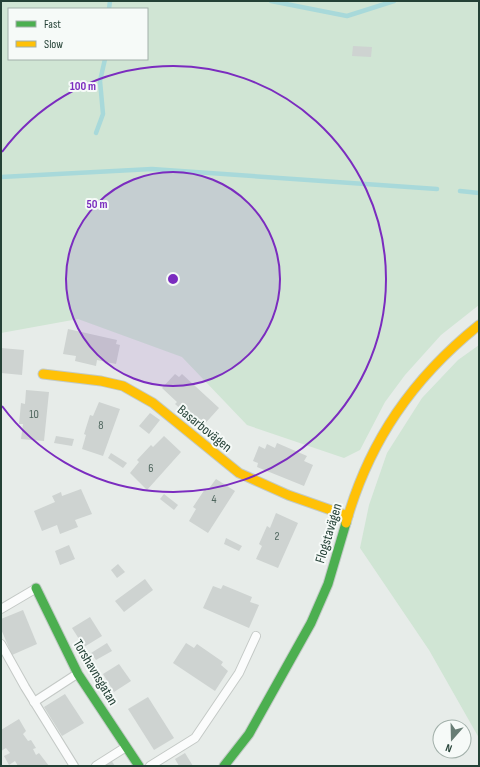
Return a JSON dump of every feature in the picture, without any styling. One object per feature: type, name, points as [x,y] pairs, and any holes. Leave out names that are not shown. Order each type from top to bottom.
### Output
[{"type":"street","name":"Flogstavägen","points":[[224,766],[246,737],[287,669],[323,597],[365,466],[390,418],[411,391],[447,351],[479,325]]},
{"type":"street","name":"Basarbovägen","points":[[43,374],[101,381],[123,386],[153,403],[239,473],[288,495],[348,516]]},
{"type":"street","name":"Torshavnsgatan","points":[[36,588],[78,674],[139,766]]},
{"type":"lane","points":[[1,609],[36,588]]},
{"type":"lane","points":[[150,766],[194,738],[239,673],[256,636]]},
{"type":"lane","points":[[1,644],[34,702],[74,766]]},
{"type":"lane","points":[[34,702],[78,674]]},
{"type":"lane","points":[[96,766],[126,747]]},
{"type":"green space","points":[[1,1],[479,1],[479,305],[441,335],[405,375],[385,402],[360,450],[344,458],[247,425],[182,357],[78,319],[1,333]]},
{"type":"green space","points":[[479,345],[479,738],[472,726],[472,719],[468,719],[429,650],[360,548],[369,505],[387,453],[422,398],[458,360]]},
{"type":"building","points":[[353,46],[372,47],[371,57],[352,56]]},
{"type":"building","points":[[68,329],[117,340],[116,344],[120,345],[116,364],[97,360],[96,366],[75,361],[76,356],[63,354]]},
{"type":"building","points":[[1,348],[24,350],[22,375],[1,373]]},
{"type":"building","points":[[175,374],[179,377],[182,374],[219,408],[202,427],[175,404],[177,402],[162,388]]},
{"type":"building","points":[[26,390],[49,392],[44,441],[21,439],[23,424],[19,424],[21,403],[25,404]]},
{"type":"building","points":[[99,402],[120,409],[103,456],[82,449],[86,435],[84,434],[90,415],[93,416]]},
{"type":"building","points":[[150,413],[160,420],[149,434],[139,426]]},
{"type":"building","points":[[56,436],[74,439],[72,446],[54,443]]},
{"type":"building","points":[[164,436],[181,452],[147,490],[130,473],[139,462],[137,460],[151,445],[153,447]]},
{"type":"building","points":[[277,443],[307,456],[304,461],[313,465],[304,486],[257,467],[258,463],[253,461],[259,446],[265,449],[267,444],[275,448]]},
{"type":"building","points":[[111,453],[127,463],[123,468],[108,458]]},
{"type":"building","points":[[216,479],[235,491],[208,533],[189,521],[196,509],[193,507],[205,489],[207,491]]},
{"type":"building","points":[[81,489],[92,514],[75,520],[78,527],[60,534],[57,525],[42,531],[34,511],[55,502],[52,496],[61,492],[62,496]]},
{"type":"building","points":[[164,494],[178,505],[174,510],[160,499]]},
{"type":"building","points":[[276,513],[298,523],[278,568],[256,559],[262,546],[259,544],[267,526],[270,528]]},
{"type":"building","points":[[226,538],[242,546],[239,551],[224,544]]},
{"type":"building","points":[[69,545],[75,559],[60,565],[55,551]]},
{"type":"building","points":[[118,564],[125,572],[117,578],[111,570]]},
{"type":"building","points":[[145,579],[153,590],[124,612],[115,601]]},
{"type":"building","points":[[223,585],[252,597],[250,602],[259,605],[249,628],[203,608],[213,586],[221,589]]},
{"type":"building","points":[[23,610],[37,644],[12,655],[1,629],[1,619]]},
{"type":"building","points":[[90,617],[102,636],[84,647],[72,628]]},
{"type":"building","points":[[107,643],[112,651],[96,660],[91,653]]},
{"type":"building","points":[[186,643],[194,648],[197,644],[223,662],[221,665],[228,671],[215,691],[173,663]]},
{"type":"building","points":[[119,664],[131,681],[114,692],[103,674]]},
{"type":"building","points":[[65,694],[84,723],[62,736],[44,707]]},
{"type":"building","points":[[148,697],[174,738],[154,750],[128,709]]},
{"type":"building","points":[[19,719],[26,731],[23,734],[28,741],[31,740],[36,748],[33,749],[36,755],[39,753],[49,766],[18,766],[15,761],[9,765],[4,756],[10,753],[6,748],[1,751],[1,730]]},
{"type":"building","points":[[185,753],[193,766],[179,766],[175,759]]},
{"type":"building","points":[[111,760],[115,766],[102,766]]},
{"type":"waterway","points":[[109,8],[110,1]]},
{"type":"waterway","points":[[271,1],[347,16],[394,1]]},
{"type":"waterway","points":[[96,133],[103,114],[100,81],[105,60]]},
{"type":"waterway","points":[[1,177],[152,169],[437,189]]},
{"type":"waterway","points":[[460,191],[479,193]]},
{"type":"traffic: fast","points":[[224,766],[249,734],[311,623],[328,584],[346,523]]},
{"type":"traffic: fast","points":[[36,588],[78,674],[139,766]]},
{"type":"traffic: slow","points":[[346,523],[367,465],[396,413],[414,389],[434,367],[455,345],[479,325]]},
{"type":"traffic: slow","points":[[43,374],[101,381],[123,386],[153,403],[239,473],[288,495],[348,516]]}]
